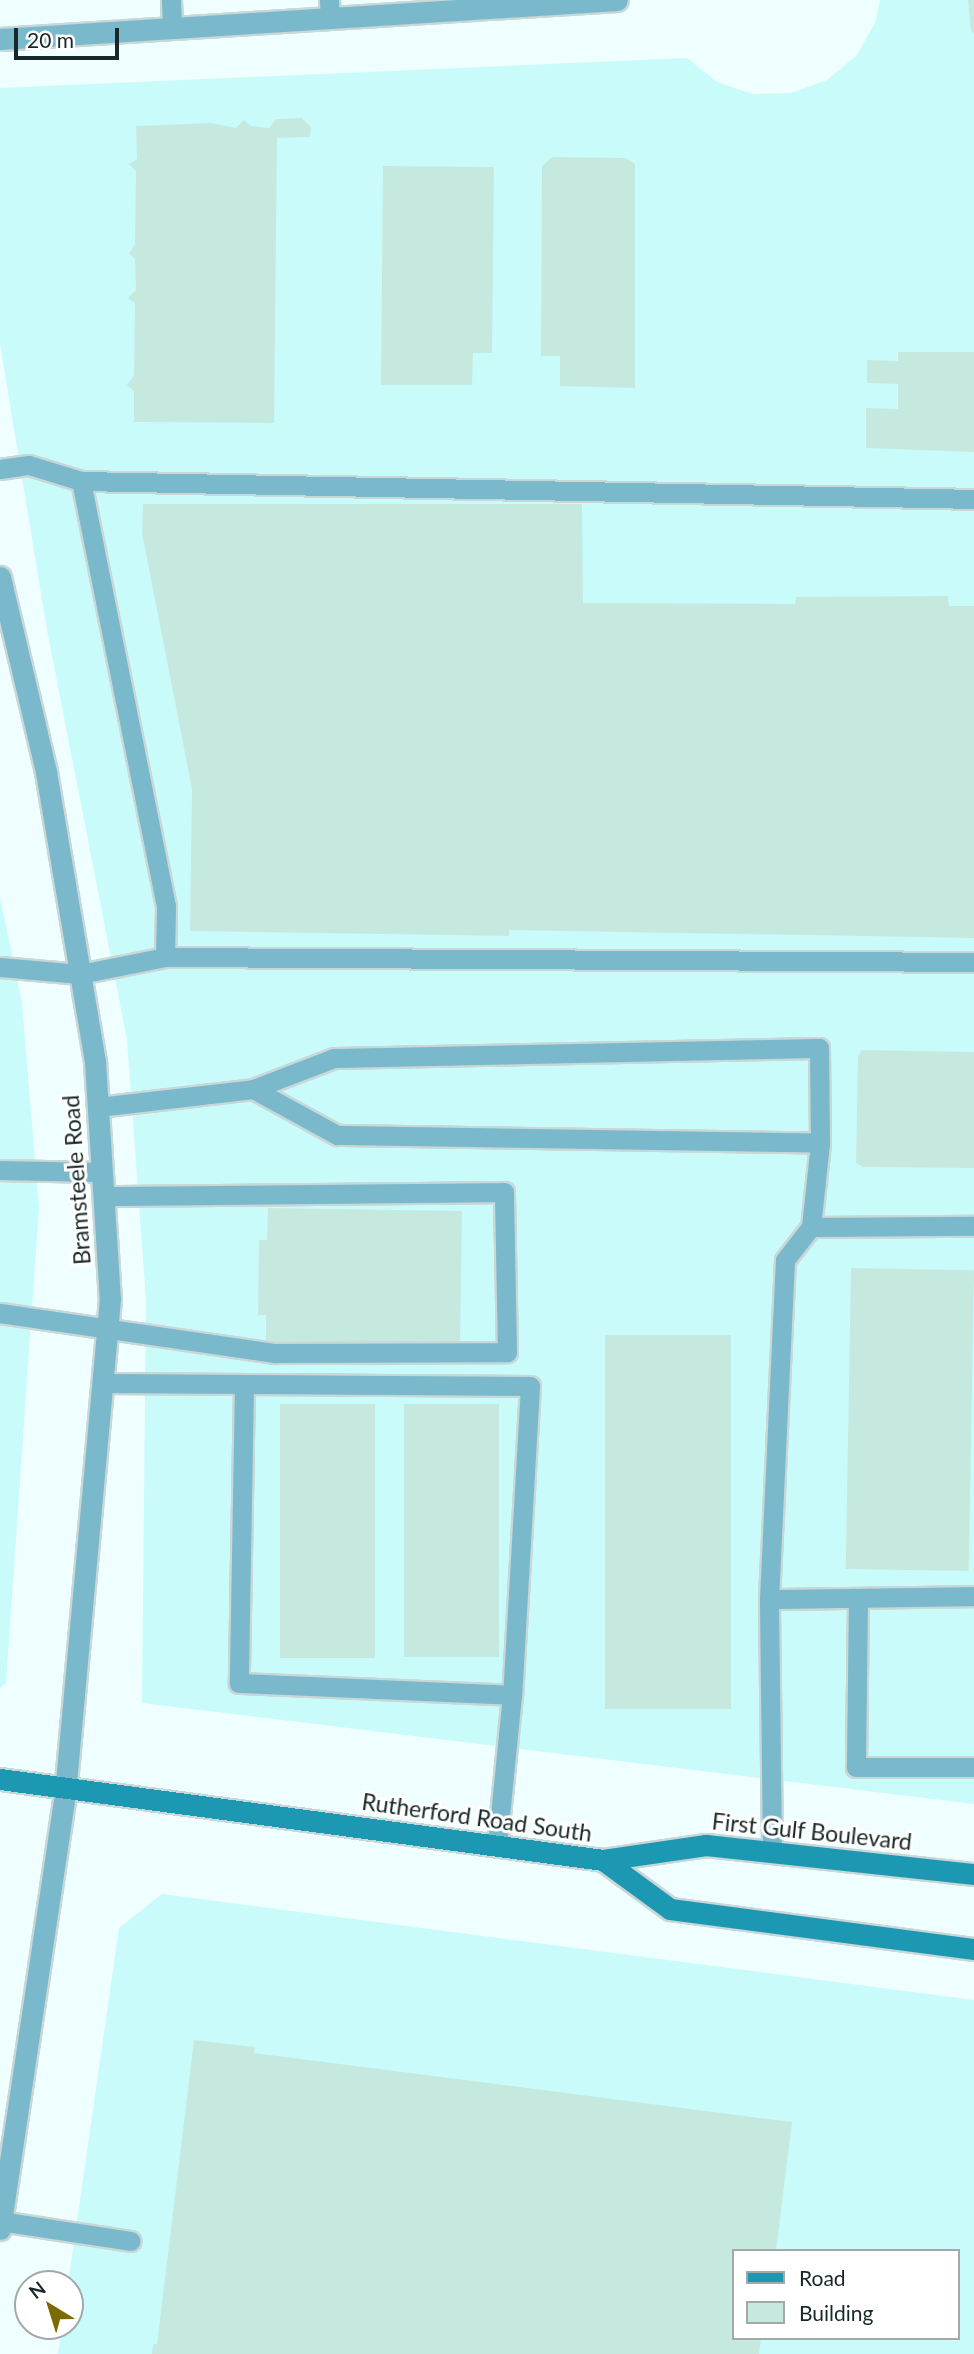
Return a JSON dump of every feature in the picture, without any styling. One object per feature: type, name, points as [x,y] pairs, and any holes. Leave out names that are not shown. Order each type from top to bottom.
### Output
[{"type":"street","points":[[0,39],[172,27],[330,9],[617,0]]},
{"type":"street","name":"Bramsteele Road","points":[[0,578],[46,772],[80,974],[98,1107],[108,1327],[66,1787],[0,2224]]},
{"type":"street","name":"Rutherford Road South","points":[[0,1779],[603,1860],[670,1909],[974,1949]]},
{"type":"street","name":"First Gulf Boulevard","points":[[603,1860],[706,1845],[772,1849],[974,1874]]},
{"type":"lane","points":[[171,0],[172,27]]},
{"type":"lane","points":[[0,469],[29,466],[81,481],[974,499]]},
{"type":"lane","points":[[81,481],[166,906],[165,957]]},
{"type":"lane","points":[[0,967],[80,974],[165,957],[974,962]]},
{"type":"lane","points":[[98,1107],[253,1089],[334,1058],[819,1048],[820,1143],[811,1227],[785,1260],[769,1599],[772,1849]]},
{"type":"lane","points":[[253,1089],[337,1135],[820,1143]]},
{"type":"lane","points":[[0,1170],[102,1171]]},
{"type":"lane","points":[[0,1313],[108,1327],[243,1351],[302,1355],[507,1352],[504,1192],[104,1196]]},
{"type":"lane","points":[[811,1227],[974,1226]]},
{"type":"lane","points":[[103,1383],[530,1386],[512,1695],[497,1846]]},
{"type":"lane","points":[[244,1385],[239,1684],[512,1695]]},
{"type":"lane","points":[[769,1599],[974,1596]]},
{"type":"lane","points":[[858,1598],[856,1767],[974,1767]]},
{"type":"lane","points":[[0,2224],[130,2241]]},
{"type":"shaded area","points":[[880,0],[974,0],[974,1804],[142,1703],[146,1300],[127,1040],[47,630],[0,344],[0,88],[687,58],[717,82],[753,94],[791,93],[827,80],[856,56],[875,23]]},
{"type":"shaded area","points":[[0,897],[22,1003],[39,1208],[6,1683],[0,1688]]},
{"type":"shaded area","points":[[162,1894],[974,2000],[974,2354],[58,2354],[60,2340],[84,2340],[84,2270],[70,2270],[119,1928]]},
{"type":"building","points":[[968,0],[974,0],[974,33],[971,31]]},
{"type":"building","points":[[302,118],[311,127],[310,137],[277,138],[274,423],[134,422],[134,391],[127,385],[134,375],[135,303],[128,298],[136,290],[135,259],[129,253],[135,245],[136,171],[129,164],[137,159],[136,126],[211,123],[236,128],[244,120],[251,126],[269,128],[276,119]]},
{"type":"building","points":[[552,157],[626,158],[635,164],[635,388],[560,386],[560,356],[541,356],[542,166]]},
{"type":"building","points":[[383,166],[494,167],[492,353],[473,353],[472,385],[381,385]]},
{"type":"building","points":[[898,352],[974,352],[974,452],[866,448],[866,408],[898,409],[898,384],[867,383],[867,360],[898,361]]},
{"type":"building","points":[[143,504],[582,504],[583,603],[795,604],[796,597],[948,596],[949,606],[974,606],[974,938],[509,930],[509,936],[190,931],[192,789],[142,533]]},
{"type":"building","points":[[862,1050],[974,1052],[974,1168],[863,1167],[856,1163],[858,1056]]},
{"type":"building","points":[[268,1208],[462,1211],[460,1345],[266,1343],[266,1315],[258,1315],[259,1240],[267,1240]]},
{"type":"building","points":[[851,1268],[974,1270],[969,1571],[846,1569]]},
{"type":"building","points":[[605,1335],[731,1335],[731,1709],[605,1709]]},
{"type":"building","points":[[280,1404],[375,1404],[375,1658],[280,1658]]},
{"type":"building","points":[[404,1404],[499,1404],[499,1657],[404,1657]]},
{"type":"building","points":[[194,2040],[255,2047],[254,2053],[792,2122],[776,2249],[732,2249],[732,2340],[761,2340],[759,2354],[152,2354],[153,2344],[157,2344]]}]
